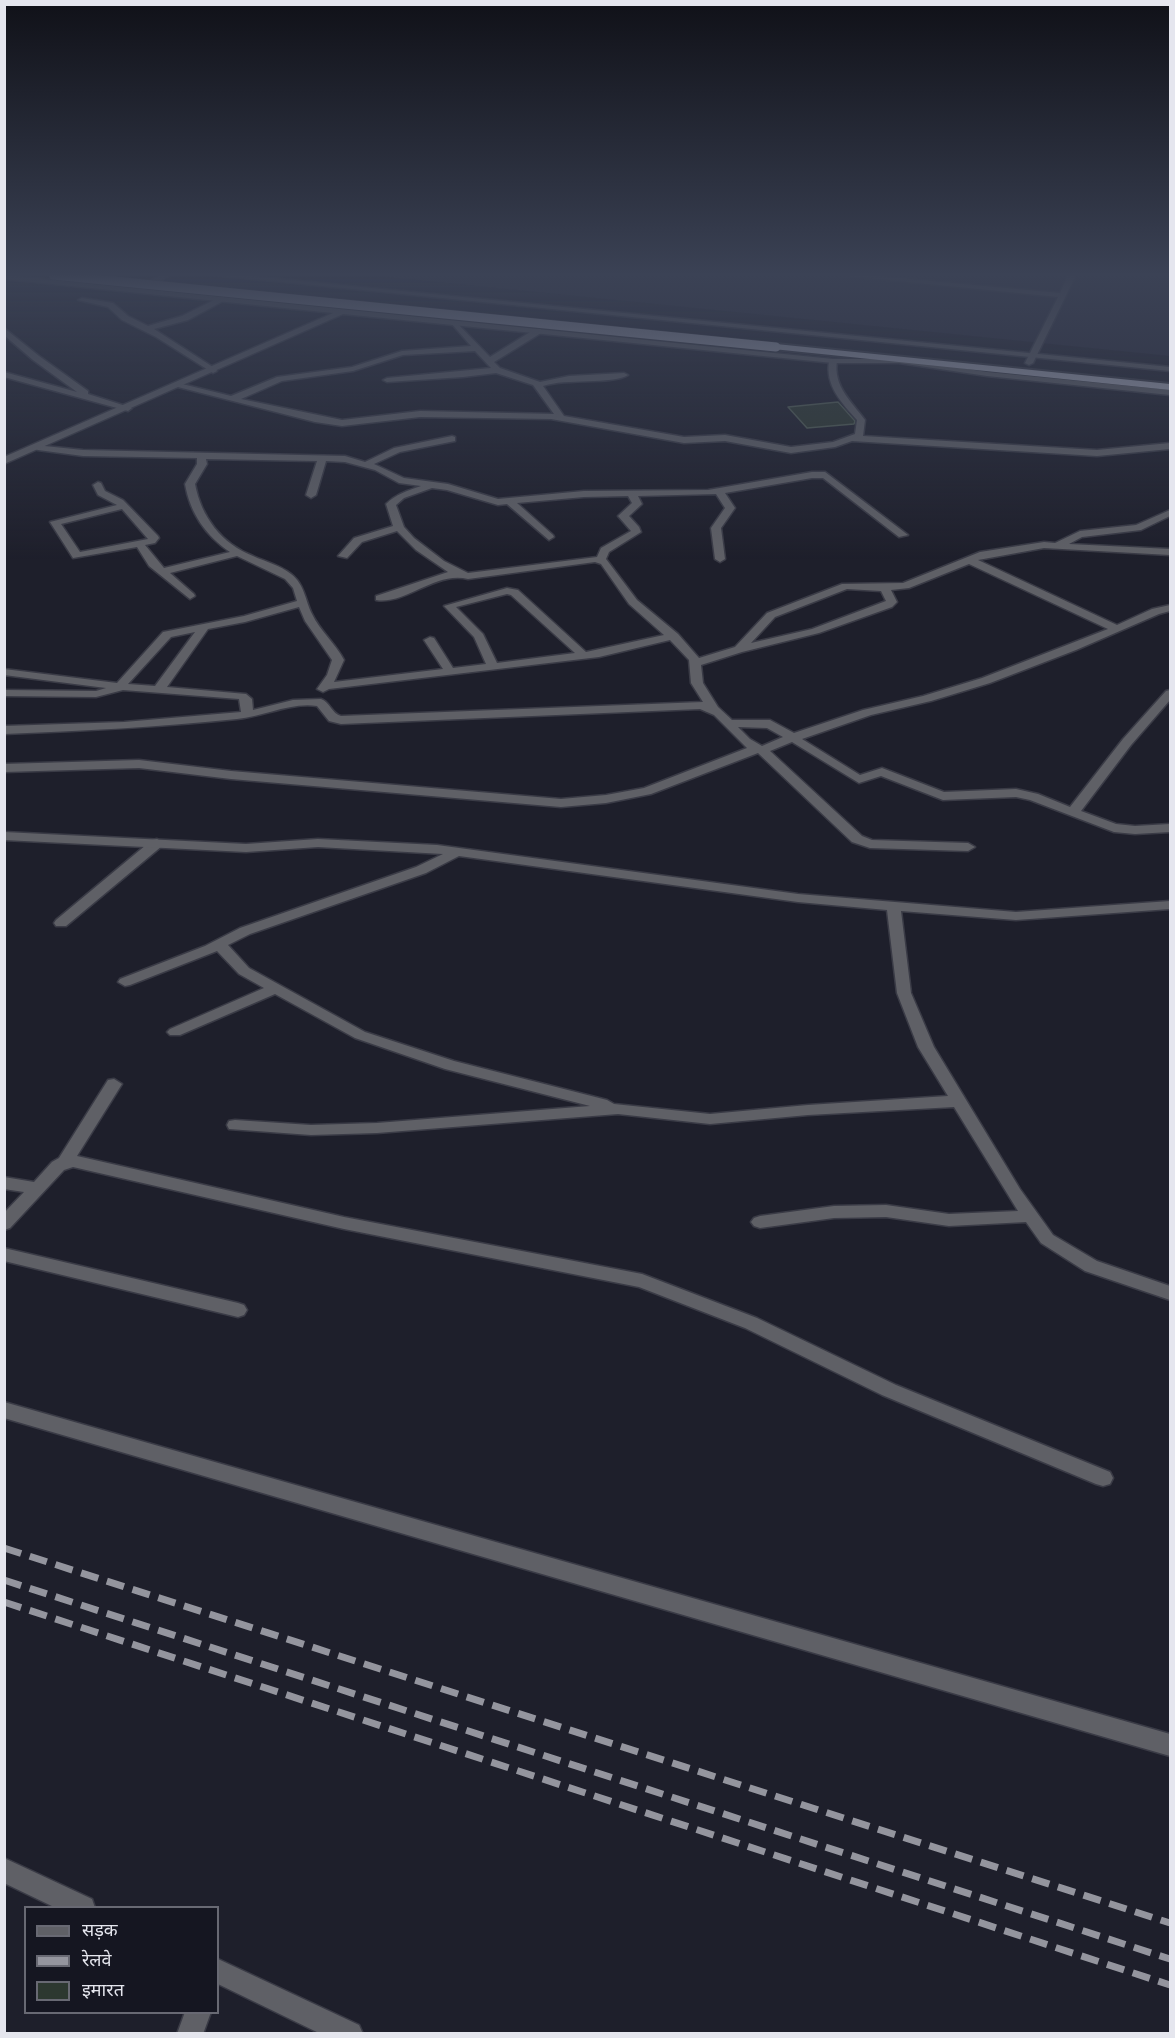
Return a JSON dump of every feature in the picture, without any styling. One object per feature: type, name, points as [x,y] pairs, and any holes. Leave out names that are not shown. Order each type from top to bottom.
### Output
[{"type":"highway","points":[[1006,370],[1170,387]]},
{"type":"highway","points":[[1116,370],[1170,377]]},
{"type":"street","points":[[53,370],[93,398]]},
{"type":"street","points":[[232,399],[280,379],[345,370]]},
{"type":"street","points":[[387,380],[463,375],[496,370]]},
{"type":"street","points":[[497,370],[539,385],[561,418]]},
{"type":"street","points":[[178,386],[315,419],[342,423],[420,414],[561,418],[684,440],[725,438],[791,450],[835,444],[859,435],[861,420],[837,391],[830,370]]},
{"type":"street","points":[[960,370],[1170,393]]},
{"type":"street","points":[[4,461],[213,371]]},
{"type":"street","points":[[4,374],[128,408]]},
{"type":"street","points":[[539,385],[553,380],[624,375]]},
{"type":"street","points":[[850,438],[1097,453],[1170,446]]},
{"type":"street","points":[[366,465],[381,454],[395,449],[452,439]]},
{"type":"street","points":[[38,447],[83,453],[345,459],[366,465],[402,481],[434,485],[498,502],[585,494],[719,492],[812,475],[825,475],[903,535]]},
{"type":"street","points":[[201,456],[203,463],[192,479],[191,491],[202,518],[223,543],[239,553],[282,571],[294,582],[316,631],[333,648],[338,660],[333,675],[315,702]]},
{"type":"street","points":[[311,495],[322,458]]},
{"type":"street","points":[[98,485],[100,493],[117,499],[124,506],[154,538],[77,556],[55,524],[62,519],[124,506]]},
{"type":"street","points":[[434,485],[394,500],[391,504],[399,527],[421,549],[456,573],[468,576],[601,560]]},
{"type":"street","points":[[719,492],[730,508],[716,528],[720,560]]},
{"type":"street","points":[[601,560],[604,550],[636,532],[636,529],[623,516],[638,504],[631,493]]},
{"type":"street","points":[[509,501],[549,537]]},
{"type":"street","points":[[1058,545],[1080,534],[1138,528],[1170,513]]},
{"type":"street","points":[[343,556],[358,540],[399,527]]},
{"type":"street","points":[[139,543],[153,564],[190,596]]},
{"type":"street","points":[[739,649],[763,621],[782,610],[846,586],[885,588],[904,586],[996,552],[1058,545],[1170,552]]},
{"type":"street","points":[[162,572],[239,553]]},
{"type":"street","points":[[601,560],[633,602],[692,653],[697,683],[712,707],[857,839],[870,844],[968,847]]},
{"type":"street","points":[[970,560],[1117,629]]},
{"type":"street","points":[[380,598],[456,573]]},
{"type":"street","points":[[695,663],[739,649],[815,631],[888,605],[892,602],[885,588]]},
{"type":"street","points":[[493,666],[479,636],[449,606],[507,591],[514,592],[584,656]]},
{"type":"street","points":[[4,693],[96,694],[122,686],[162,637],[167,634],[203,628],[302,603]]},
{"type":"street","points":[[4,768],[139,764],[231,775],[561,803],[606,799],[647,791],[759,749],[882,708],[926,700],[978,683],[1117,629],[1156,611],[1170,608]]},
{"type":"street","points":[[159,689],[188,652],[203,628]]},
{"type":"street","points":[[326,686],[619,651],[674,636]]},
{"type":"street","points":[[430,640],[450,671]]},
{"type":"street","points":[[4,672],[122,686],[242,696],[246,699],[247,715]]},
{"type":"street","points":[[1072,813],[1127,742],[1170,693]]},
{"type":"street","points":[[4,730],[126,727],[247,715],[315,702],[321,703],[333,718],[341,720],[701,705],[712,707]]},
{"type":"street","points":[[728,723],[770,724],[859,779],[882,772],[943,796],[1016,793],[1034,797],[1114,828],[1135,830],[1170,828]]},
{"type":"street","points":[[4,836],[246,848],[318,843],[457,852],[754,893],[1016,916],[1170,905]]},
{"type":"street","points":[[61,923],[157,843]]},
{"type":"street","points":[[125,982],[219,944],[244,931],[421,870],[457,852]]},
{"type":"street","points":[[894,906],[904,993],[926,1047],[1047,1239],[1091,1266],[1170,1293]]},
{"type":"street","points":[[219,944],[244,971],[372,1039],[450,1065],[627,1110],[710,1119],[808,1110],[959,1101]]},
{"type":"street","points":[[175,1032],[276,988]]},
{"type":"street","points":[[65,1162],[114,1084]]},
{"type":"street","points":[[235,1125],[311,1130],[366,1128],[627,1110]]},
{"type":"street","points":[[4,1224],[58,1166],[74,1161],[423,1240],[642,1281],[752,1323],[890,1390],[1103,1478]]},
{"type":"street","points":[[4,1183],[37,1188]]},
{"type":"street","points":[[760,1222],[834,1212],[886,1211],[949,1220],[1031,1216]]},
{"type":"street","points":[[4,1254],[238,1310]]},
{"type":"street","points":[[4,1410],[1170,1745]]},
{"type":"street","points":[[4,1870],[79,1906]]},
{"type":"street","points":[[219,1971],[350,2034]]},
{"type":"street","points":[[190,2034],[198,2014]]},
{"type":"building","points":[[838,402],[855,421],[854,424],[807,428],[788,407]]},
{"type":"railway","points":[[4,1548],[1170,1923]]},
{"type":"railway","points":[[4,1580],[1170,1959]]},
{"type":"railway","points":[[4,1602],[1170,1985]]}]
